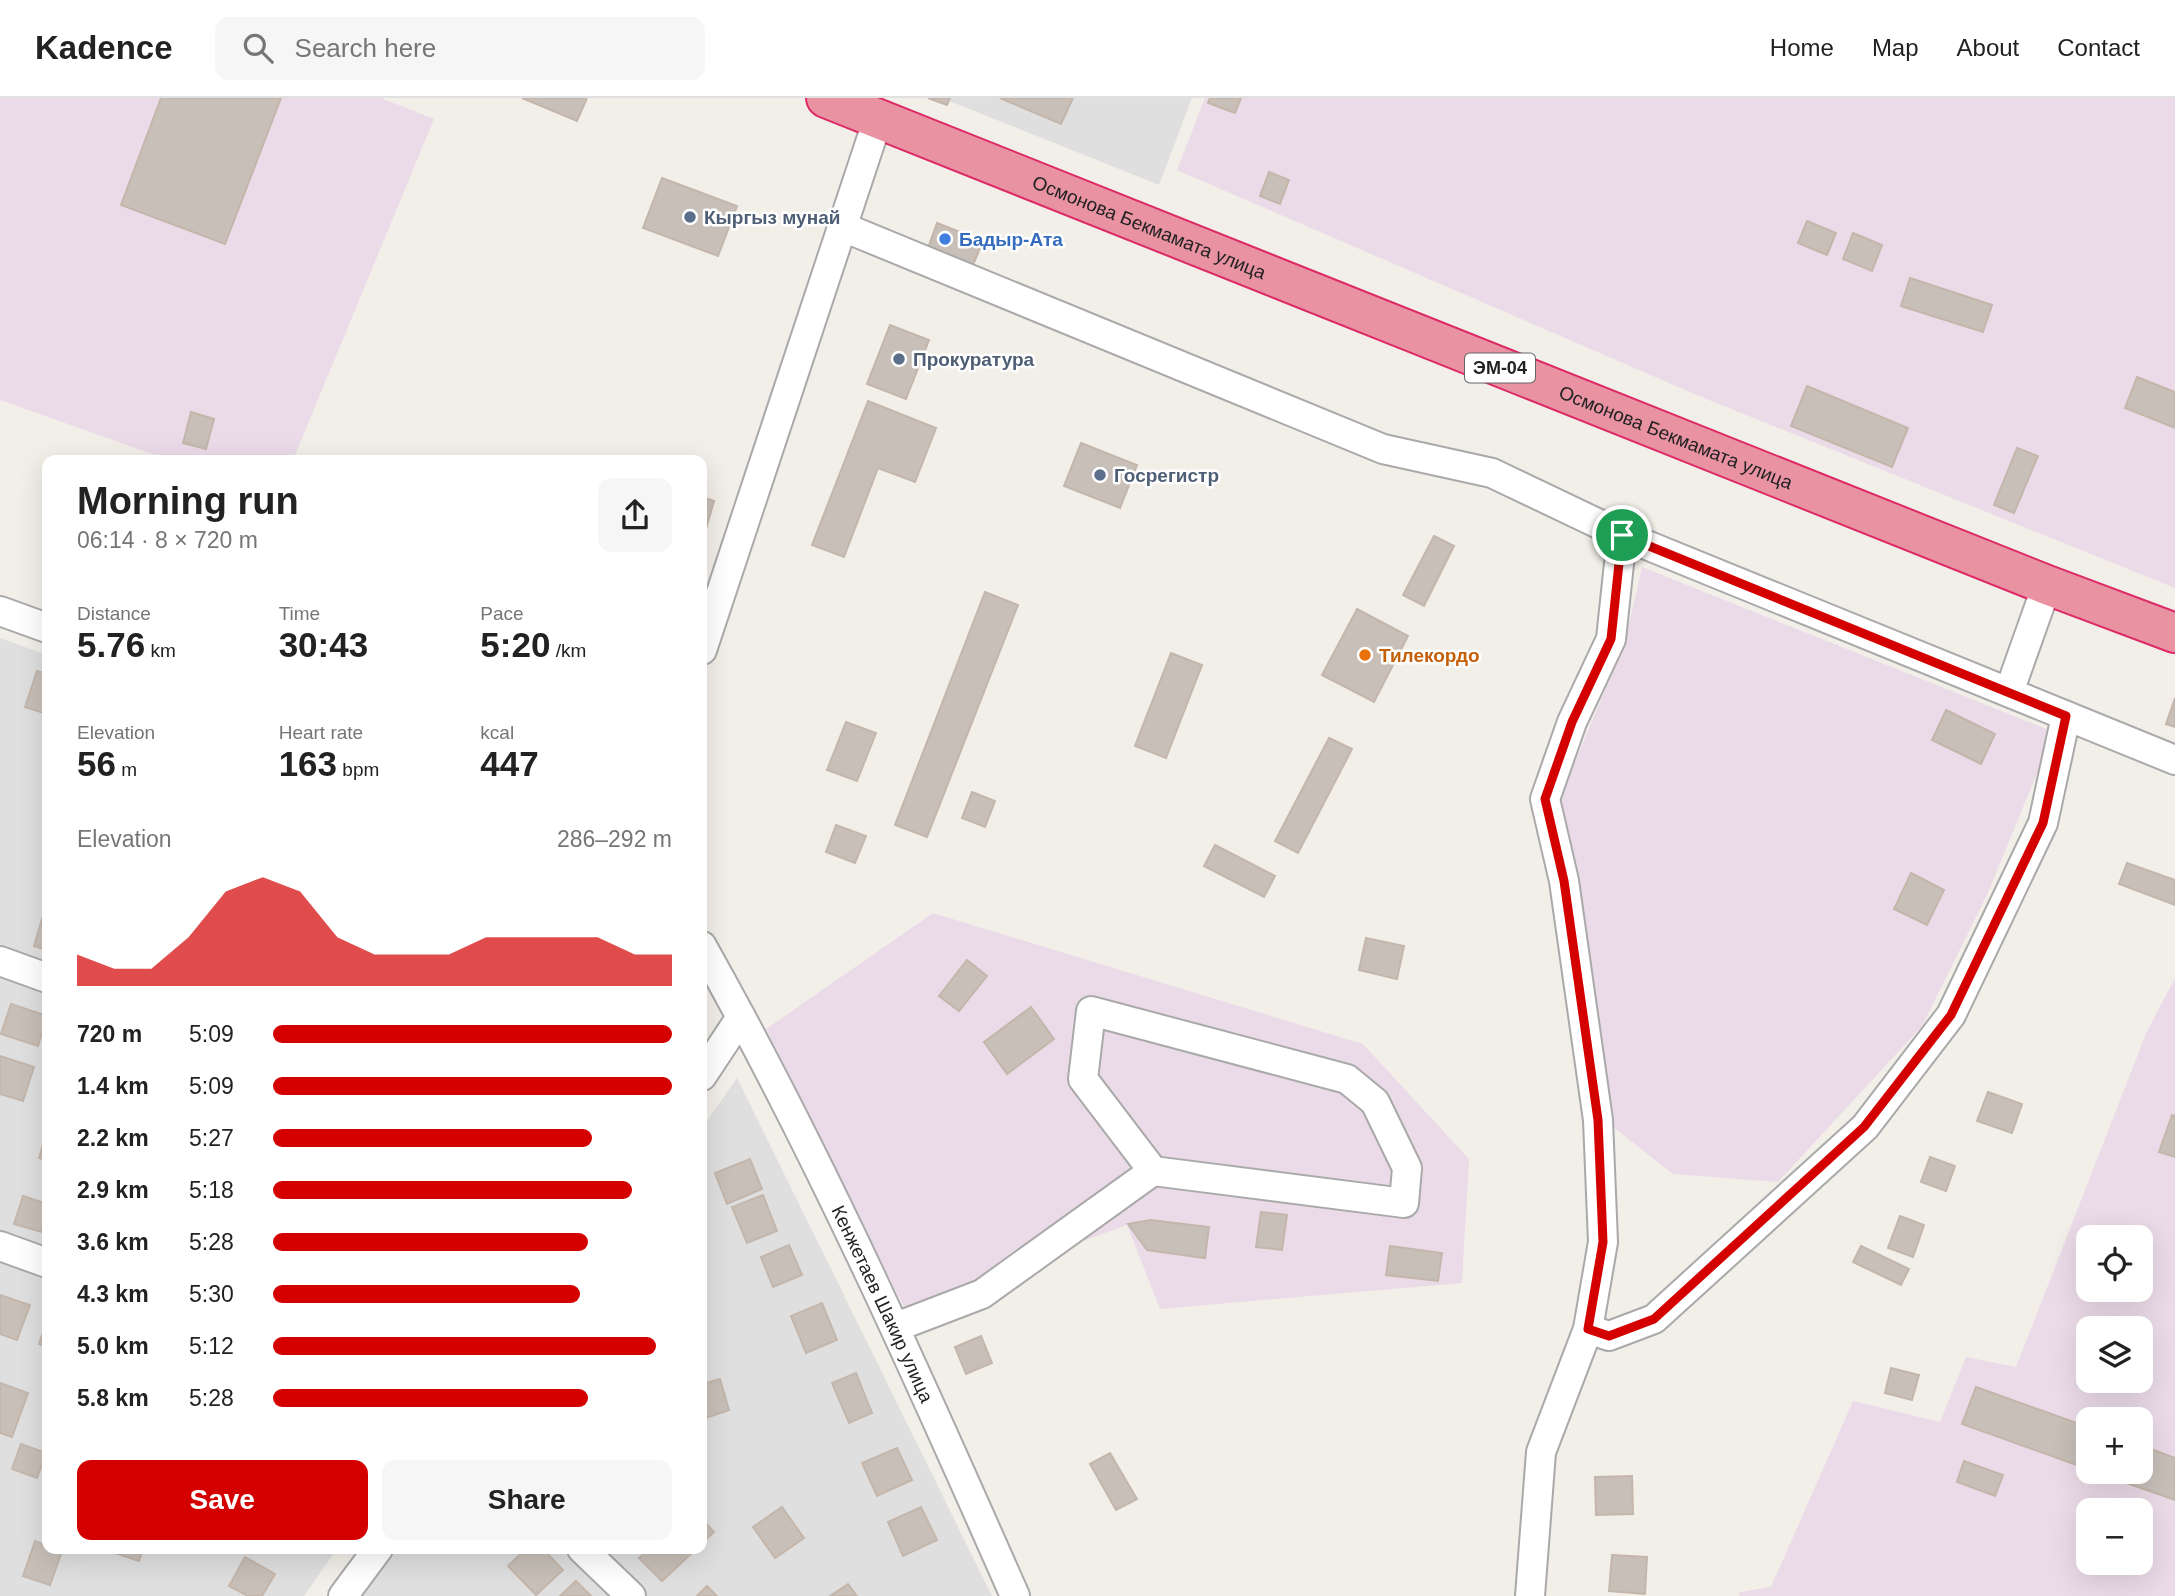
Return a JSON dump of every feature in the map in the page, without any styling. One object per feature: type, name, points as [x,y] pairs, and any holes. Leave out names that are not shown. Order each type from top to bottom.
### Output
[{"type":"highway","name":"Осмонова Бекмамата улица","points":[[826,98],[2047,585],[2175,633]]},
{"type":"street","points":[[707,635],[878,119]]},
{"type":"street","points":[[843,228],[1383,449],[1492,473],[1622,535],[2175,760]]},
{"type":"street","points":[[1530,1596],[1541,1452],[1588,1329],[1603,1242],[1598,1120],[1564,881],[1545,799],[1572,722],[1611,639],[1622,535]]},
{"type":"street","points":[[2009,692],[2047,585]]},
{"type":"street","points":[[0,611],[42,626]]},
{"type":"street","points":[[1588,1329],[1609,1336],[1654,1319],[1864,1127],[1951,1015],[2043,823],[2066,716]]},
{"type":"street","name":"Кенжетаев Шакир улица","points":[[707,955],[741,1017],[896,1327],[1016,1596]]},
{"type":"street","points":[[0,961],[42,976]]},
{"type":"street","points":[[896,1327],[982,1294],[1153,1171],[1404,1203],[1407,1168],[1375,1102],[1347,1079],[1091,1011],[1083,1079],[1153,1171]]},
{"type":"street","points":[[707,1068],[741,1017]]},
{"type":"street","points":[[0,1246],[42,1261]]},
{"type":"street","points":[[343,1596],[374,1554]]},
{"type":"street","points":[[587,1554],[631,1596]]},
{"type":"shaded area","points":[[0,98],[381,98],[434,119],[295,455],[155,455],[0,400]]},
{"type":"shaded area","points":[[942,98],[1192,98],[1159,185]]},
{"type":"shaded area","points":[[1205,98],[2175,98],[2175,588],[1699,396],[1177,170]]},
{"type":"shaded area","points":[[1642,567],[2054,732],[1987,895],[1922,1026],[1778,1182],[1673,1174],[1613,1127],[1578,882],[1560,798],[1625,642]]},
{"type":"shaded area","points":[[0,638],[42,653],[42,1554],[333,1554],[304,1596],[0,1596]]},
{"type":"shaded area","points":[[933,913],[1363,1044],[1469,1159],[1462,1283],[1160,1309],[1127,1225],[904,1307],[766,1029]]},
{"type":"shaded area","points":[[2175,978],[2175,1596],[1739,1596],[1740,1592],[1771,1587],[1853,1401],[1940,1422],[1966,1357],[2016,1367],[2147,1031]]},
{"type":"shaded area","points":[[737,1078],[992,1596],[362,1596],[392,1554],[707,1554],[707,1121]]},
{"type":"building","points":[[161,98],[281,98],[225,244],[121,205]]},
{"type":"building","points":[[522,98],[587,98],[577,121]]},
{"type":"building","points":[[928,98],[950,98],[947,105]]},
{"type":"building","points":[[1000,98],[1073,98],[1061,124]]},
{"type":"building","points":[[1210,98],[1241,98],[1235,113],[1208,103]]},
{"type":"building","points":[[1269,172],[1289,180],[1280,204],[1260,196]]},
{"type":"building","name":"Кыргыз мунай","points":[[662,178],[737,206],[718,256],[643,228]]},
{"type":"building","points":[[1807,221],[1836,233],[1827,255],[1798,243]]},
{"type":"building","name":"Бадыр-Ата","points":[[937,223],[983,241],[973,265],[928,248]]},
{"type":"building","points":[[1853,233],[1882,245],[1872,271],[1843,259]]},
{"type":"building","points":[[1910,278],[1992,305],[1983,332],[1901,306]]},
{"type":"building","name":"Прокуратура","points":[[890,325],[929,340],[906,399],[867,384]]},
{"type":"building","points":[[2137,377],[2175,392],[2175,428],[2125,408]]},
{"type":"building","points":[[1807,386],[1908,428],[1892,467],[1791,426]]},
{"type":"building","points":[[868,401],[936,428],[915,482],[878,468],[844,557],[812,545]]},
{"type":"building","points":[[191,412],[214,419],[206,449],[183,443]]},
{"type":"building","name":"Госрегистр","points":[[1081,443],[1137,465],[1120,508],[1064,486]]},
{"type":"building","points":[[2017,448],[2038,456],[2014,513],[1994,505]]},
{"type":"building","points":[[707,499],[714,501],[707,526]]},
{"type":"building","points":[[1434,536],[1454,546],[1424,606],[1403,595]]},
{"type":"building","points":[[985,592],[1018,605],[927,837],[895,825]]},
{"type":"building","name":"Тилекордо","points":[[1357,609],[1408,636],[1374,702],[1322,675]]},
{"type":"building","points":[[1171,653],[1202,665],[1166,758],[1135,746]]},
{"type":"building","points":[[37,671],[42,672],[42,712],[25,707]]},
{"type":"building","points":[[2175,698],[2175,727],[2166,724]]},
{"type":"building","points":[[1946,710],[1995,734],[1981,764],[1932,740]]},
{"type":"building","points":[[846,722],[876,733],[857,781],[827,770]]},
{"type":"building","points":[[1329,738],[1352,749],[1298,853],[1275,841]]},
{"type":"building","points":[[972,792],[995,801],[985,827],[962,818]]},
{"type":"building","points":[[836,825],[866,836],[855,863],[826,852]]},
{"type":"building","points":[[1215,845],[1275,876],[1264,897],[1204,866]]},
{"type":"building","points":[[2127,863],[2175,880],[2175,905],[2119,884]]},
{"type":"building","points":[[1911,873],[1944,890],[1927,925],[1894,909]]},
{"type":"building","points":[[42,919],[42,948],[34,946]]},
{"type":"building","points":[[1366,938],[1404,946],[1397,979],[1359,970]]},
{"type":"building","points":[[967,960],[987,976],[959,1011],[939,996]]},
{"type":"building","points":[[11,1004],[42,1014],[42,1033],[38,1046],[1,1034]]},
{"type":"building","points":[[1031,1007],[1054,1039],[1007,1074],[984,1042]]},
{"type":"building","points":[[0,1056],[34,1067],[23,1101],[0,1094]]},
{"type":"building","points":[[1988,1092],[2022,1104],[2012,1133],[1977,1121]]},
{"type":"building","points":[[2172,1115],[2175,1116],[2175,1157],[2159,1152]]},
{"type":"building","points":[[1930,1157],[1955,1166],[1946,1191],[1921,1182]]},
{"type":"building","points":[[750,1159],[762,1189],[727,1204],[715,1173]]},
{"type":"building","points":[[763,1195],[777,1231],[747,1243],[732,1207]]},
{"type":"building","points":[[23,1196],[42,1202],[42,1232],[14,1224]]},
{"type":"building","points":[[1261,1212],[1287,1215],[1282,1250],[1256,1247]]},
{"type":"building","points":[[1900,1216],[1924,1225],[1913,1257],[1888,1248]]},
{"type":"building","points":[[1151,1220],[1209,1227],[1205,1258],[1147,1250],[1128,1224]]},
{"type":"building","points":[[789,1245],[802,1275],[773,1287],[761,1257]]},
{"type":"building","points":[[1390,1246],[1442,1253],[1438,1281],[1386,1275]]},
{"type":"building","points":[[1861,1246],[1909,1269],[1901,1285],[1853,1262]]},
{"type":"building","points":[[0,1295],[30,1305],[17,1340],[0,1334]]},
{"type":"building","points":[[822,1303],[837,1340],[806,1353],[791,1316]]},
{"type":"building","points":[[981,1336],[992,1363],[966,1374],[955,1347]]},
{"type":"building","points":[[1891,1368],[1919,1375],[1912,1400],[1885,1393]]},
{"type":"building","points":[[856,1373],[872,1413],[849,1423],[832,1383]]},
{"type":"building","points":[[720,1379],[729,1410],[707,1417],[707,1383]]},
{"type":"building","points":[[0,1383],[28,1393],[12,1437],[0,1433]]},
{"type":"building","points":[[1976,1387],[2076,1423],[2076,1465],[1962,1424]]},
{"type":"building","points":[[21,1444],[42,1452],[42,1464],[37,1478],[12,1469]]},
{"type":"building","points":[[897,1448],[912,1480],[877,1496],[862,1463]]},
{"type":"building","points":[[2153,1450],[2175,1458],[2175,1500],[2129,1484],[2153,1484]]},
{"type":"building","points":[[1110,1453],[1137,1499],[1116,1510],[1090,1464]]},
{"type":"building","points":[[1964,1461],[2003,1475],[1995,1496],[1957,1482]]},
{"type":"building","points":[[1632,1476],[1633,1514],[1596,1515],[1595,1477]]},
{"type":"building","points":[[782,1507],[804,1538],[775,1558],[753,1527]]},
{"type":"building","points":[[921,1507],[937,1540],[903,1556],[888,1522]]},
{"type":"building","points":[[707,1524],[714,1532],[707,1538]]},
{"type":"building","points":[[35,1541],[42,1544],[42,1554],[61,1554],[50,1585],[23,1576]]},
{"type":"building","points":[[118,1554],[141,1554],[139,1561]]},
{"type":"building","points":[[521,1554],[548,1554],[563,1570],[536,1595],[508,1566]]},
{"type":"building","points":[[643,1554],[691,1554],[662,1581],[639,1558]]},
{"type":"building","points":[[1612,1555],[1647,1557],[1645,1594],[1609,1591]]},
{"type":"building","points":[[245,1557],[275,1574],[262,1596],[248,1596],[229,1586]]},
{"type":"building","points":[[576,1581],[591,1596],[560,1596]]},
{"type":"building","points":[[848,1584],[857,1596],[830,1596]]},
{"type":"building","points":[[707,1586],[717,1596],[697,1596]]},
{"type":"place","name":"Кыргыз мунай","points":[[690,217]]},
{"type":"place","name":"Бадыр-Ата","points":[[945,239]]},
{"type":"place","name":"Прокуратура","points":[[899,359]]},
{"type":"place","name":"Госрегистр","points":[[1100,475]]},
{"type":"place","name":"Тилекордо","points":[[1365,655]]},
{"type":"route","points":[[1622,535],[2066,716],[2043,823],[1975,958],[1951,1015],[1864,1127],[1654,1319],[1609,1336],[1588,1329],[1603,1242],[1598,1120],[1564,881],[1545,799],[1572,722],[1611,639],[1622,535]]}]
